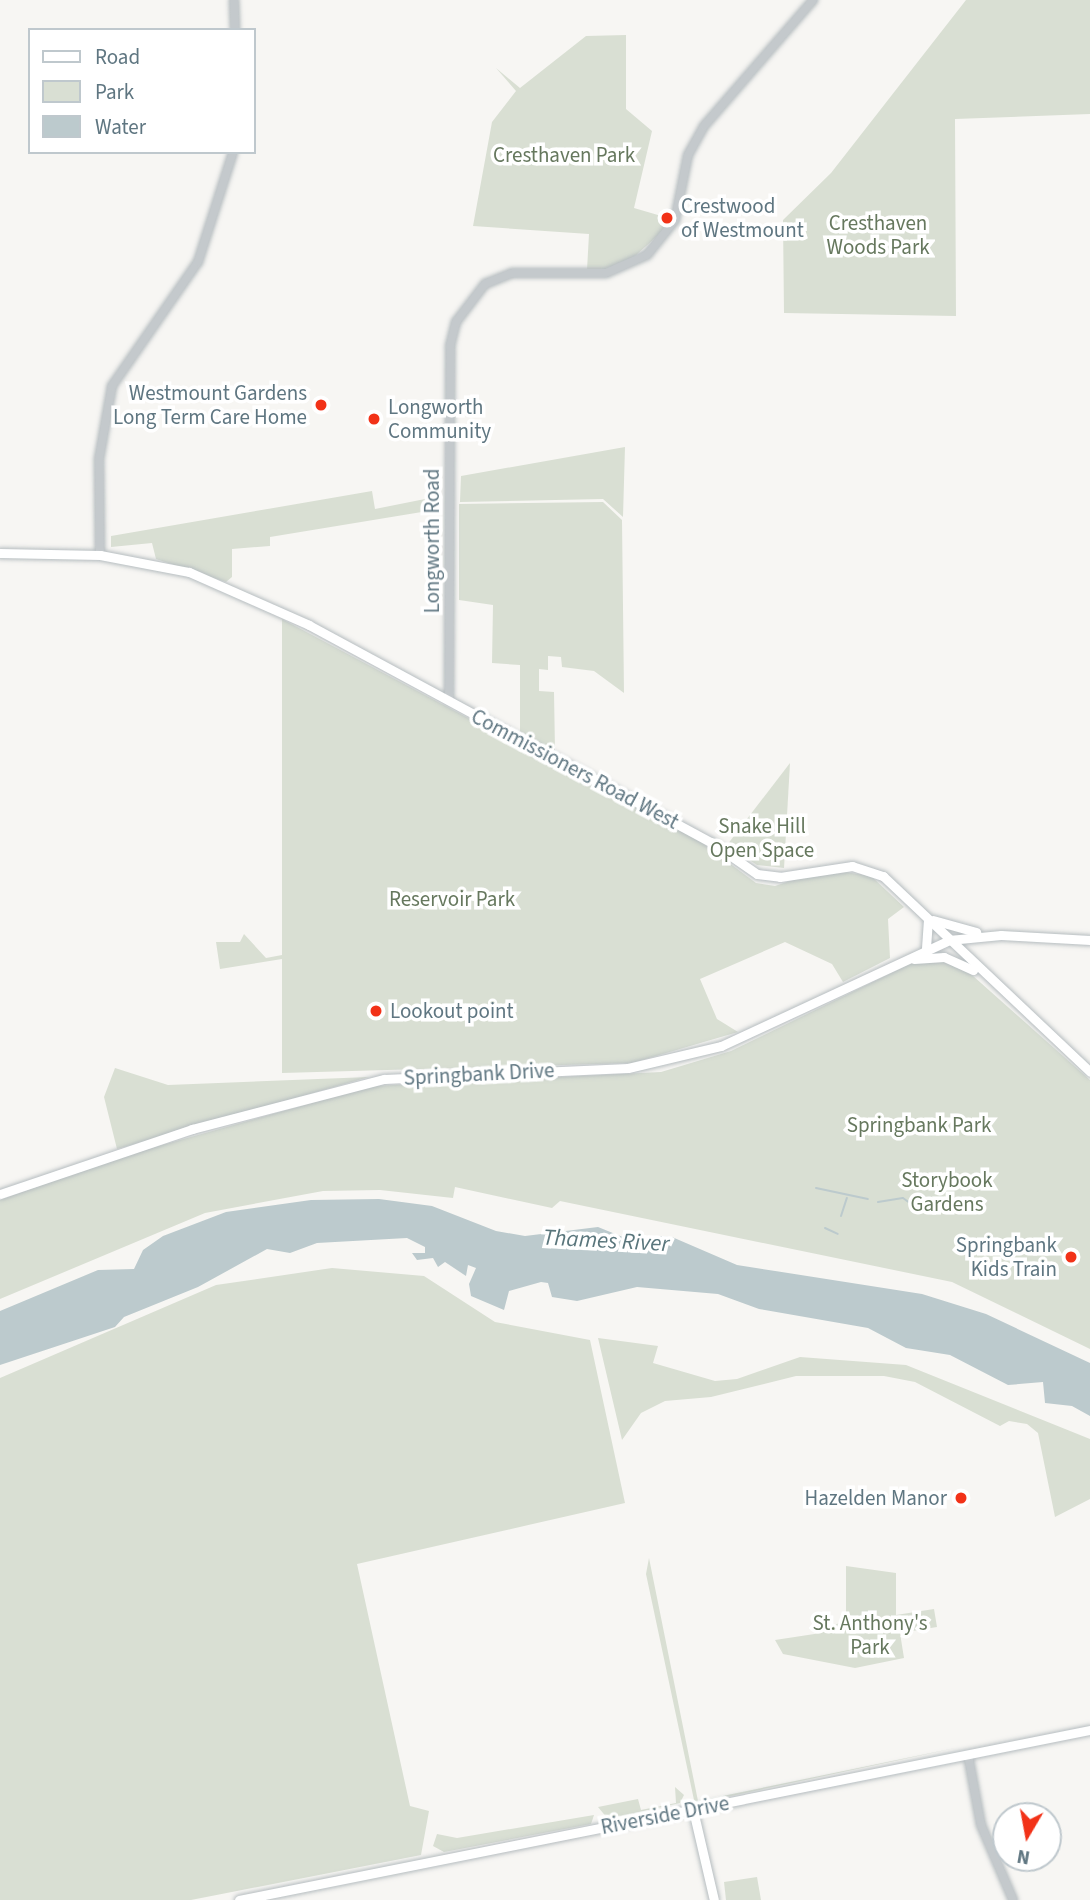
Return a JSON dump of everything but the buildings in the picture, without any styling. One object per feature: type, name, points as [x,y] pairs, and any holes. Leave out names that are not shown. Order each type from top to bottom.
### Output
[{"type":"main road","name":"Commissioners Road West","points":[[0,553],[100,555],[189,572],[239,592],[449,702],[711,842],[757,874],[791,876],[831,866],[872,871],[928,917],[1002,992],[1090,1072]]},
{"type":"main road","points":[[926,948],[928,917],[947,926],[1000,935],[1090,940]]},
{"type":"main road","points":[[967,958],[972,940],[1000,935]]},
{"type":"main road","name":"Springbank Drive","points":[[0,1195],[192,1129],[384,1079],[661,1062],[746,1036],[926,948],[949,940],[1000,935]]},
{"type":"main road","points":[[890,967],[924,956],[944,957],[968,965],[1002,992]]},
{"type":"main road","name":"Riverside Drive","points":[[239,1900],[1090,1730]]},
{"type":"main road","points":[[693,1810],[714,1900]]},
{"type":"street","points":[[234,0],[235,28]]},
{"type":"street","name":"Longworth Road","points":[[449,702],[450,346],[456,322],[485,284],[512,272],[606,273],[647,254],[675,220],[688,155],[704,126],[813,0]]},
{"type":"street","points":[[100,555],[99,459],[112,386],[198,262],[232,154]]},
{"type":"street","points":[[968,1755],[981,1825],[1013,1900]]},
{"type":"green space","name":"Cresthaven Woods Park","points":[[966,0],[1090,0],[1090,114],[955,119],[956,316],[784,313],[783,220],[831,173]]},
{"type":"green space","name":"Cresthaven Park","points":[[626,35],[626,109],[652,131],[634,208],[675,220],[625,265],[599,271],[587,270],[589,234],[473,226],[492,122],[516,91],[496,68],[520,88],[586,36]]},
{"type":"green space","points":[[625,447],[623,517],[603,499],[460,502],[461,476]]},
{"type":"green space","points":[[372,491],[375,509],[440,496],[440,509],[270,537],[270,546],[232,549],[232,577],[226,582],[156,559],[152,543],[111,547],[111,536]]},
{"type":"green space","points":[[603,502],[622,520],[624,693],[594,671],[562,667],[561,657],[548,656],[548,670],[539,669],[539,691],[554,692],[555,751],[520,731],[520,665],[492,663],[493,605],[459,600],[459,504]]},
{"type":"green space","name":"Reservoir Park","points":[[282,619],[701,842],[756,883],[775,886],[825,869],[871,876],[904,907],[888,919],[890,958],[843,982],[832,964],[785,942],[700,979],[717,1019],[738,1032],[632,1063],[282,1073],[282,959],[220,969],[216,942],[240,942],[244,934],[266,958],[282,955]]},
{"type":"green space","name":"Snake Hill Open Space","points":[[790,763],[784,868],[757,865],[727,845]]},
{"type":"green space","name":"Springbank Park","points":[[944,960],[972,975],[1090,1080],[1090,1349],[952,1282],[560,1201],[552,1208],[455,1187],[453,1198],[380,1190],[323,1191],[205,1213],[0,1299],[0,1200],[123,1156],[373,1086],[661,1072],[731,1051],[914,962]]},
{"type":"green space","points":[[115,1068],[168,1085],[369,1077],[117,1149],[104,1097]]},
{"type":"green space","points":[[332,1268],[424,1276],[495,1322],[590,1340],[625,1503],[357,1564],[410,1806],[429,1811],[421,1855],[191,1900],[0,1900],[0,1378],[216,1285]]},
{"type":"green space","points":[[598,1338],[658,1346],[653,1363],[715,1381],[737,1379],[800,1357],[906,1365],[1090,1439],[1090,1499],[1055,1517],[1038,1433],[1027,1424],[1009,1421],[1000,1426],[915,1382],[884,1376],[796,1376],[711,1397],[665,1401],[641,1413],[622,1440]]},
{"type":"green space","points":[[649,1558],[698,1801],[960,1747],[698,1803],[694,1800],[646,1574]]},
{"type":"green space","name":"St. Anthony's Park","points":[[846,1566],[896,1573],[896,1615],[934,1609],[937,1627],[900,1633],[904,1658],[855,1668],[783,1654],[775,1640],[821,1633],[846,1619]]},
{"type":"green space","points":[[675,1787],[684,1795],[680,1803],[608,1819],[598,1807],[638,1799],[641,1810],[676,1803]]},
{"type":"green space","points":[[594,1815],[591,1824],[444,1852],[433,1846],[437,1834],[457,1838]]},
{"type":"green space","points":[[757,1877],[761,1900],[726,1900],[724,1882]]},
{"type":"water","name":"Thames River","points":[[379,1199],[432,1206],[496,1231],[525,1236],[598,1227],[640,1244],[657,1236],[672,1237],[737,1265],[922,1294],[986,1314],[1090,1363],[1090,1416],[1072,1406],[1045,1403],[1043,1382],[1008,1385],[950,1355],[906,1348],[868,1328],[759,1309],[718,1294],[637,1287],[577,1301],[552,1297],[548,1283],[541,1282],[509,1291],[504,1310],[471,1296],[469,1284],[476,1268],[468,1265],[466,1276],[445,1262],[438,1267],[433,1258],[417,1260],[412,1253],[425,1253],[425,1247],[407,1238],[317,1243],[290,1253],[267,1249],[198,1287],[124,1317],[115,1327],[0,1365],[0,1311],[98,1270],[134,1269],[143,1250],[163,1236],[226,1212],[311,1200]]},
{"type":"waterway","points":[[816,1188],[868,1199]]},
{"type":"waterway","points":[[841,1216],[847,1198]]},
{"type":"waterway","points":[[878,1202],[903,1198],[914,1206],[942,1206]]},
{"type":"waterway","points":[[825,1228],[838,1234]]},
{"type":"place","name":"Crestwood of Westmount","points":[[667,218]]},
{"type":"place","name":"Westmount Gardens Long Term Care Home","points":[[321,405]]},
{"type":"place","name":"Longworth Community","points":[[374,419]]},
{"type":"place","name":"Lookout point","points":[[376,1011]]},
{"type":"place","name":"Springbank Kids Train","points":[[1071,1257]]},
{"type":"place","name":"Hazelden Manor","points":[[961,1498]]},
{"type":"park label","name":"Storybook Gardens","points":[[947,1192]]}]
